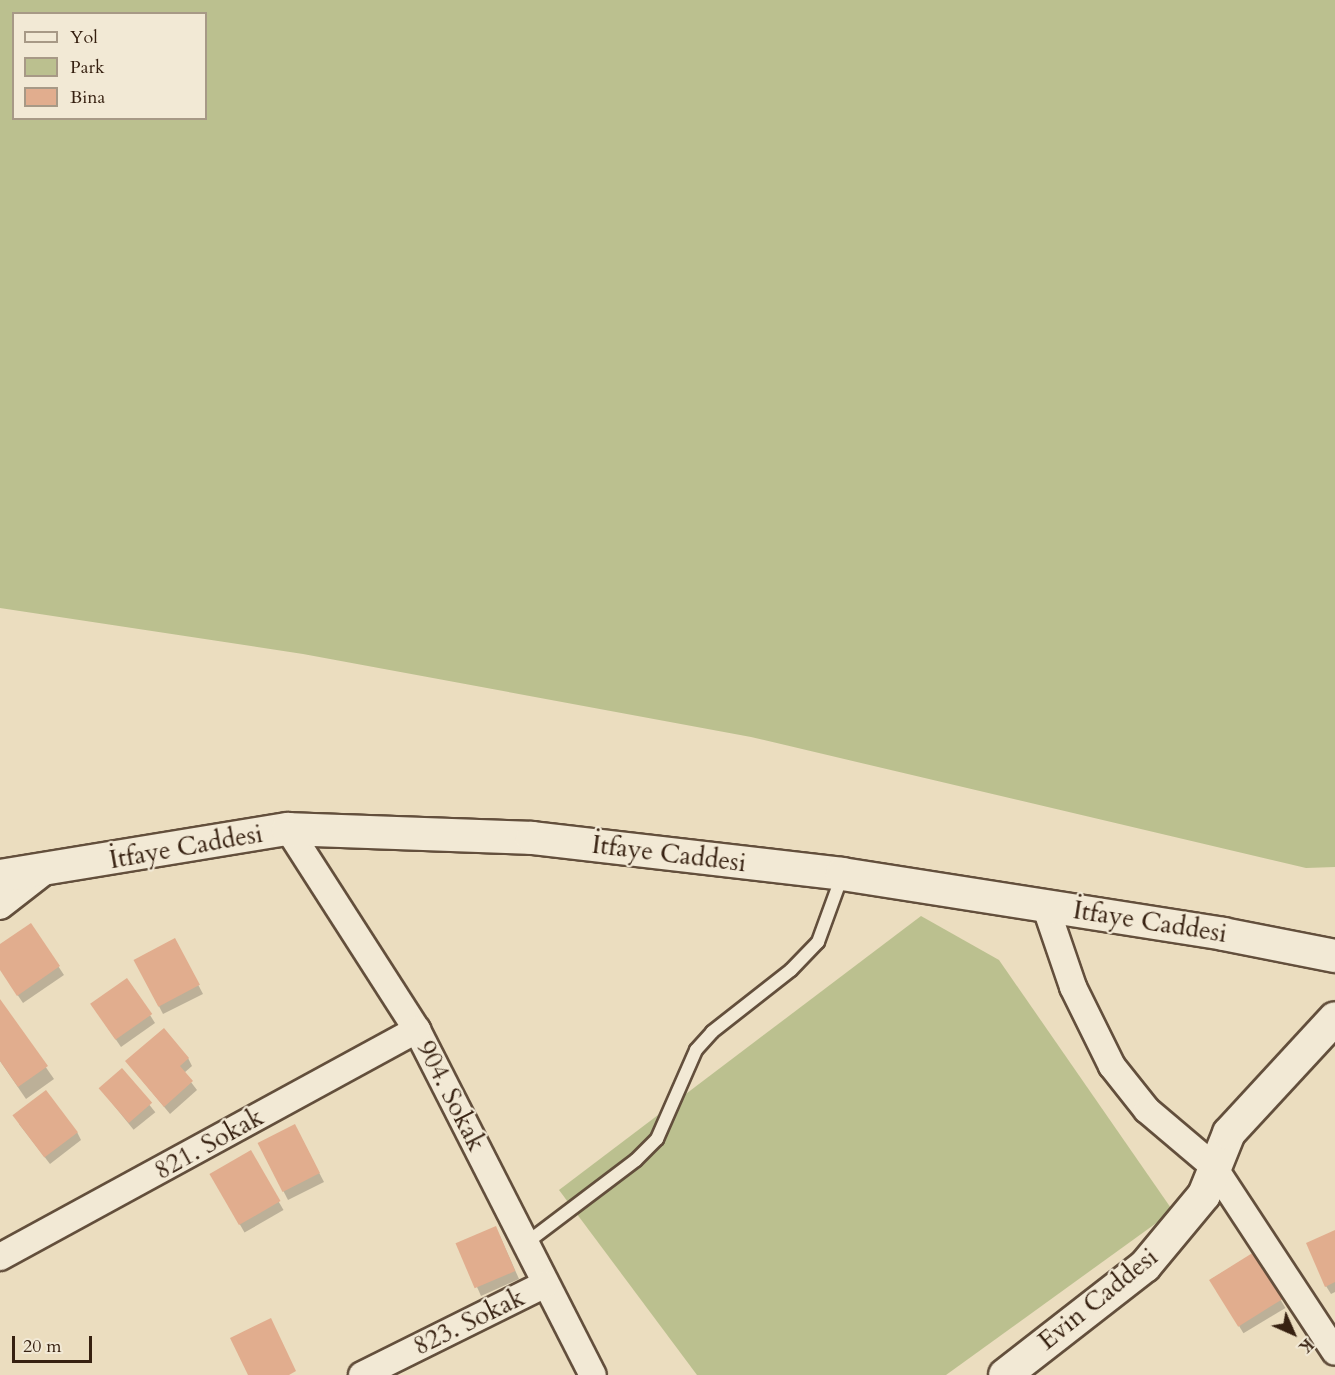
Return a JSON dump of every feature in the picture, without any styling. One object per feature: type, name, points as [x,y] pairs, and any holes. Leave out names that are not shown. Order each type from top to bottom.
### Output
[{"type":"street","name":"İtfaye Caddesi","points":[[0,876],[45,871],[288,829],[532,838],[842,874],[1045,905],[1335,956]]},
{"type":"street","name":"904. Sokak","points":[[288,829],[417,1030],[593,1375]]},
{"type":"street","points":[[0,906],[45,871]]},
{"type":"street","points":[[1045,905],[1073,987],[1112,1066],[1147,1110],[1213,1167],[1335,1352]]},
{"type":"street","name":"Evin Caddesi","points":[[1005,1375],[1144,1266],[1204,1195],[1213,1167],[1229,1133],[1335,1018]]},
{"type":"street","name":"821. Sokak","points":[[0,1257],[417,1030]]},
{"type":"street","name":"823. Sokak","points":[[362,1375],[545,1284]]},
{"type":"lane","points":[[525,1244],[636,1160],[657,1139],[696,1050],[712,1032],[791,970],[818,942],[842,874]]},
{"type":"green space","points":[[0,0],[1335,0],[1335,867],[1306,868],[751,737],[303,654],[0,608]]},
{"type":"green space","points":[[921,916],[999,960],[1173,1211],[946,1375],[697,1375],[559,1190]]},
{"type":"building","points":[[31,923],[60,966],[17,996],[0,970],[0,944]]},
{"type":"building","points":[[175,938],[200,985],[158,1007],[134,960]]},
{"type":"building","points":[[127,978],[152,1014],[115,1040],[90,1004]]},
{"type":"building","points":[[0,999],[48,1066],[18,1087],[0,1061]]},
{"type":"building","points":[[164,1028],[189,1058],[180,1066],[193,1081],[164,1107],[125,1061]]},
{"type":"building","points":[[122,1068],[152,1103],[129,1123],[99,1088]]},
{"type":"building","points":[[46,1090],[78,1132],[44,1158],[12,1115]]},
{"type":"building","points":[[295,1124],[320,1173],[283,1192],[258,1143]]},
{"type":"building","points":[[251,1150],[280,1201],[239,1225],[209,1174]]},
{"type":"building","points":[[496,1226],[515,1271],[475,1288],[455,1243]]},
{"type":"building","points":[[1335,1230],[1335,1282],[1325,1287],[1306,1243]]},
{"type":"building","points":[[1254,1252],[1283,1299],[1238,1327],[1209,1280]]},
{"type":"building","points":[[271,1318],[296,1371],[289,1375],[248,1375],[230,1338]]}]
